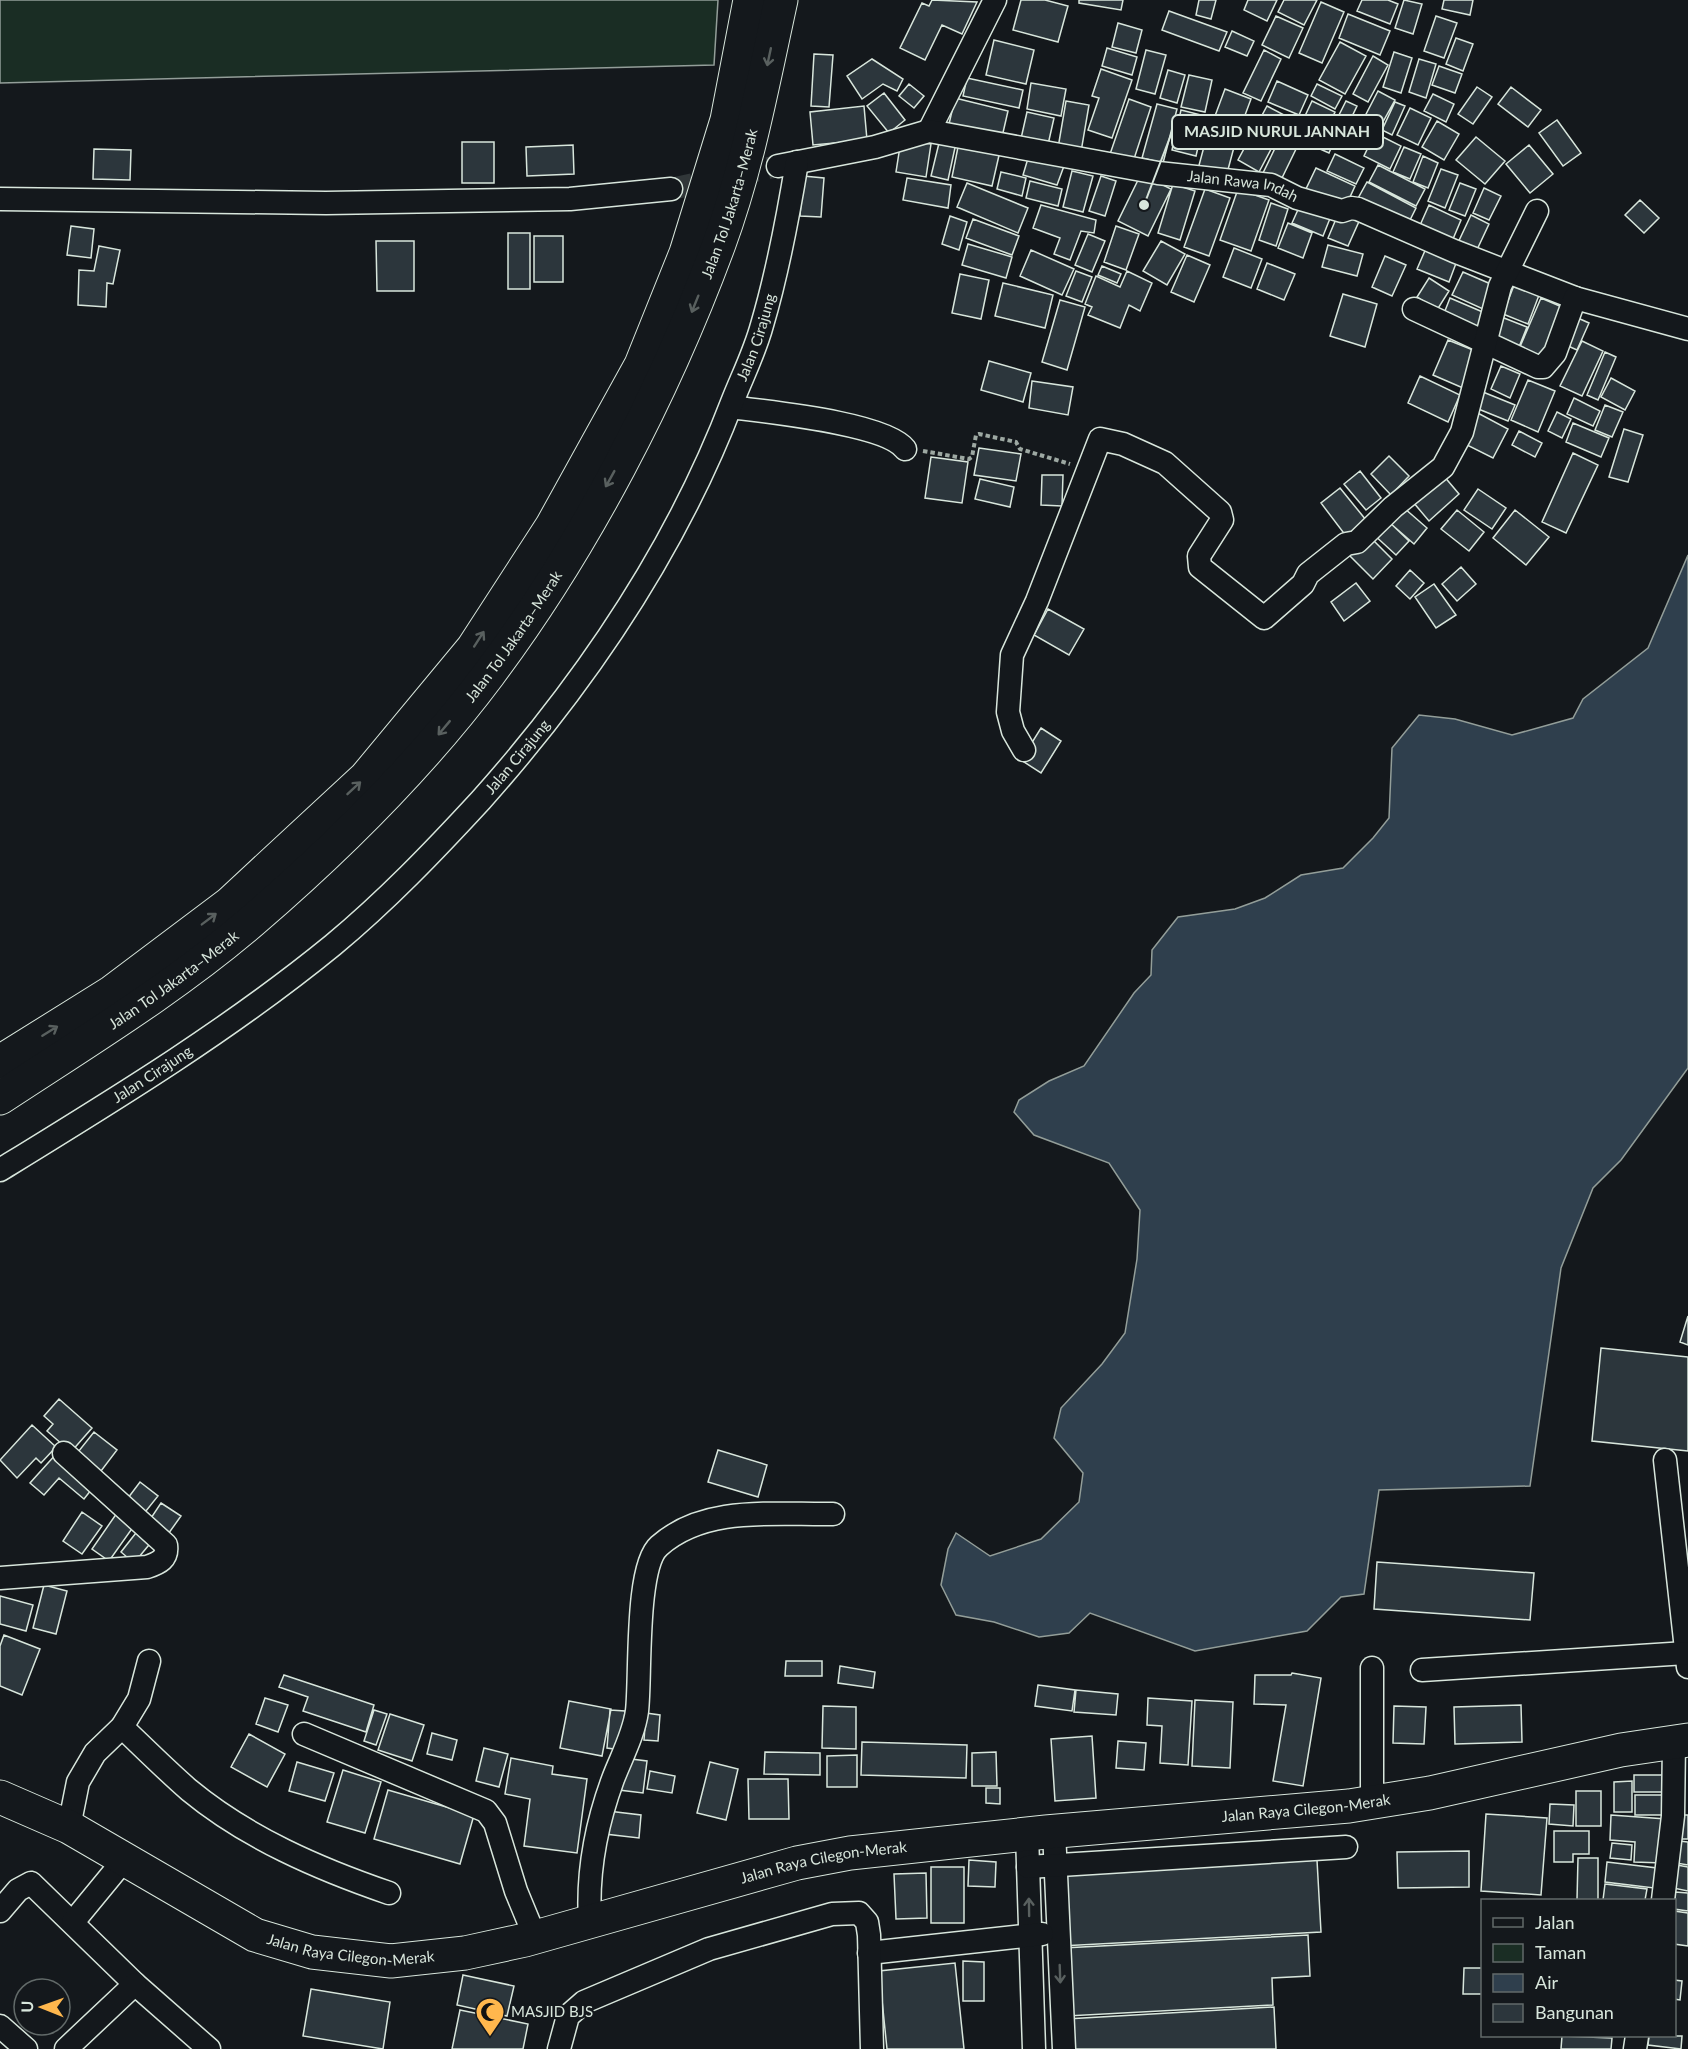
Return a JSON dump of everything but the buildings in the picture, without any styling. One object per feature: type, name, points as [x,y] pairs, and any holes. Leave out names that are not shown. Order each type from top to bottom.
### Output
[{"type":"highway","name":"Jalan Tol Jakarta–Merak","points":[[0,1062],[112,992],[229,904],[366,777],[473,648],[552,526],[641,365],[686,253],[727,120],[750,0]]},
{"type":"highway","name":"Jalan Tol Jakarta–Merak","points":[[0,1098],[125,1016],[250,923],[394,787],[488,675],[571,550],[665,379],[720,241],[753,128],[781,0]]},
{"type":"highway","name":"Jalan Raya Cilegon-Merak","points":[[0,1797],[69,1827],[255,1935],[312,1952],[391,1961],[465,1953],[536,1937],[776,1869],[839,1855],[1040,1833],[1372,1802],[1430,1792],[1621,1750],[1681,1742]]},
{"type":"street","points":[[929,131],[995,0]]},
{"type":"street","name":"Jalan Cirajung","points":[[0,1170],[239,1017],[334,944],[424,862],[529,747],[610,636],[672,534],[708,464],[761,329],[775,279],[787,164],[876,147],[929,131]]},
{"type":"street","name":"Jalan Rawa Indah","points":[[929,131],[1158,173],[1271,185],[1297,198],[1342,212],[1351,208],[1358,209],[1454,251],[1575,298],[1688,329]]},
{"type":"street","points":[[0,199],[326,203],[570,199],[671,189]]},
{"type":"street","points":[[1024,750],[1013,731],[1008,712],[1012,655],[1037,601],[1102,438],[1123,444],[1165,463],[1220,512],[1222,518],[1199,556],[1200,567],[1264,618],[1303,584],[1308,574],[1346,544],[1357,542],[1393,507],[1443,467],[1462,432],[1486,341],[1491,312],[1507,271],[1537,211]]},
{"type":"street","points":[[1414,309],[1543,367],[1555,353],[1575,298]]},
{"type":"street","points":[[731,407],[801,417],[875,432],[898,440],[905,449]]},
{"type":"street","points":[[0,1578],[147,1567],[160,1562],[165,1556],[166,1545],[64,1453]]},
{"type":"street","points":[[1422,1670],[1687,1660],[1665,1460]]},
{"type":"street","points":[[590,1922],[588,1893],[594,1848],[606,1798],[637,1712],[642,1604],[656,1548],[680,1529],[729,1515],[833,1514]]},
{"type":"street","points":[[69,1827],[78,1782],[95,1753],[122,1727],[139,1699],[149,1661]]},
{"type":"street","points":[[1372,1668],[1372,1802]]},
{"type":"street","points":[[122,1727],[190,1791],[244,1827],[326,1871],[389,1893]]},
{"type":"street","points":[[304,1734],[486,1811],[495,1823],[516,1891],[536,1937]]},
{"type":"street","points":[[1663,1899],[1681,1742]]},
{"type":"street","points":[[1040,1833],[1056,1866],[1064,2049]]},
{"type":"street","points":[[1034,2049],[1028,1867],[1040,1833]]},
{"type":"street","points":[[1028,1867],[1346,1847]]},
{"type":"street","points":[[74,1922],[124,1860]]},
{"type":"street","points":[[0,1911],[18,1890],[32,1883],[135,1984],[209,2049]]},
{"type":"street","points":[[559,2049],[568,2016],[584,2002],[709,1949],[832,1914],[859,1913],[867,1922],[872,2049]]},
{"type":"street","points":[[869,1953],[1029,1934],[1058,1933]]},
{"type":"street","points":[[66,2049],[135,1984]]},
{"type":"street","points":[[0,2026],[26,2049]]},
{"type":"path","points":[[905,449],[969,459],[972,458],[975,435],[979,434],[1016,442],[1020,449],[1088,470]]},
{"type":"green space","points":[[0,0],[718,0],[714,65],[0,83]]},
{"type":"water","points":[[1688,555],[1688,1068],[1621,1160],[1593,1188],[1561,1268],[1530,1486],[1379,1490],[1364,1594],[1341,1597],[1307,1631],[1195,1651],[1090,1613],[1069,1633],[1039,1637],[994,1622],[956,1615],[941,1585],[948,1549],[956,1533],[990,1556],[1041,1539],[1079,1502],[1083,1473],[1054,1438],[1061,1408],[1102,1364],[1125,1333],[1137,1259],[1140,1210],[1109,1163],[1034,1135],[1014,1112],[1019,1100],[1049,1081],[1084,1066],[1134,993],[1151,975],[1152,950],[1178,917],[1235,909],[1265,898],[1301,875],[1343,868],[1389,818],[1392,748],[1419,715],[1455,719],[1512,735],[1573,718],[1583,699],[1648,648]]},
{"type":"tunnel","points":[[671,189],[778,166]]},
{"type":"place","name":"MASJID NURUL JANNAH","points":[[1144,205]]},
{"type":"place","name":"MASJID BJS","points":[[490,2038]]}]
